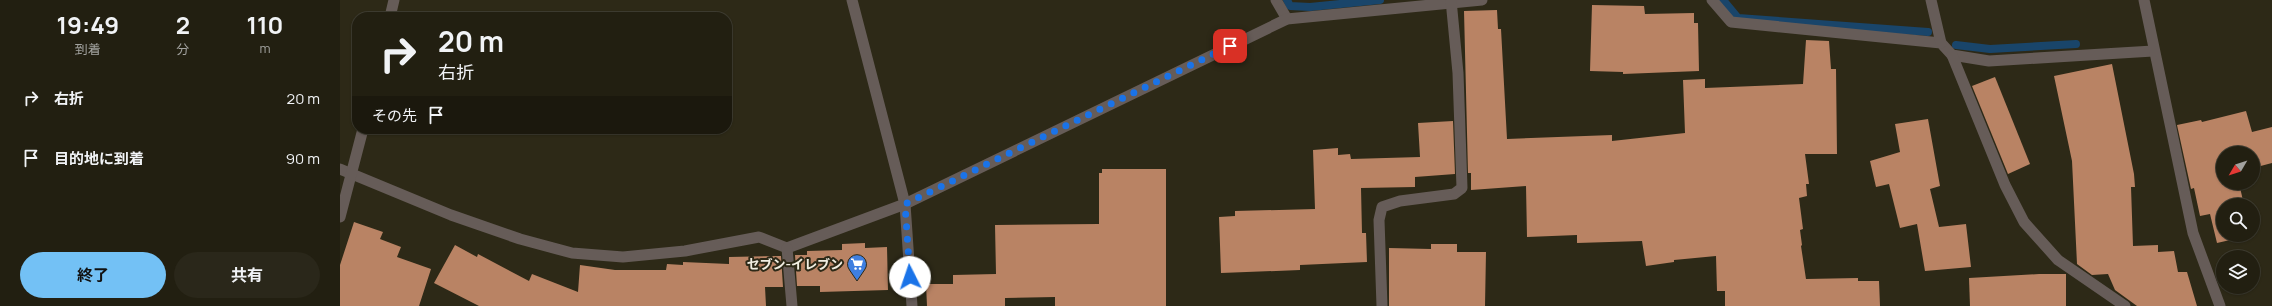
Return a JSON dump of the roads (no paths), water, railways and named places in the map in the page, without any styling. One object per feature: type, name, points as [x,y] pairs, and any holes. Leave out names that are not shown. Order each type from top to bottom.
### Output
[{"type":"street","points":[[391,12],[394,0]]},
{"type":"street","points":[[852,0],[905,204],[912,306]]},
{"type":"street","points":[[1276,0],[1287,19]]},
{"type":"street","points":[[340,169],[465,220],[520,239],[572,253],[631,256],[685,251],[759,237],[787,248],[905,204],[1287,19],[1482,0]]},
{"type":"street","points":[[1712,0],[1731,22],[1941,43]]},
{"type":"street","points":[[1931,0],[1941,43],[1952,55],[2005,185],[2024,222],[2058,260],[2125,306]]},
{"type":"street","points":[[2144,0],[2153,51],[2193,234],[2220,306]]},
{"type":"street","points":[[1382,306],[1379,220],[1382,207],[1400,201],[1454,194],[1462,188],[1458,73],[1452,2]]},
{"type":"street","points":[[1952,55],[1988,61],[2153,51]]},
{"type":"street","points":[[340,217],[362,134]]},
{"type":"street","points":[[787,248],[792,306]]},
{"type":"waterway","points":[[1287,0],[1290,6],[1310,7],[1380,0]]},
{"type":"waterway","points":[[1723,0],[1738,18],[1928,32]]},
{"type":"waterway","points":[[1956,45],[1990,49],[2076,44]]},
{"type":"place","name":"セブン-イレブン","points":[[857,281]]}]
